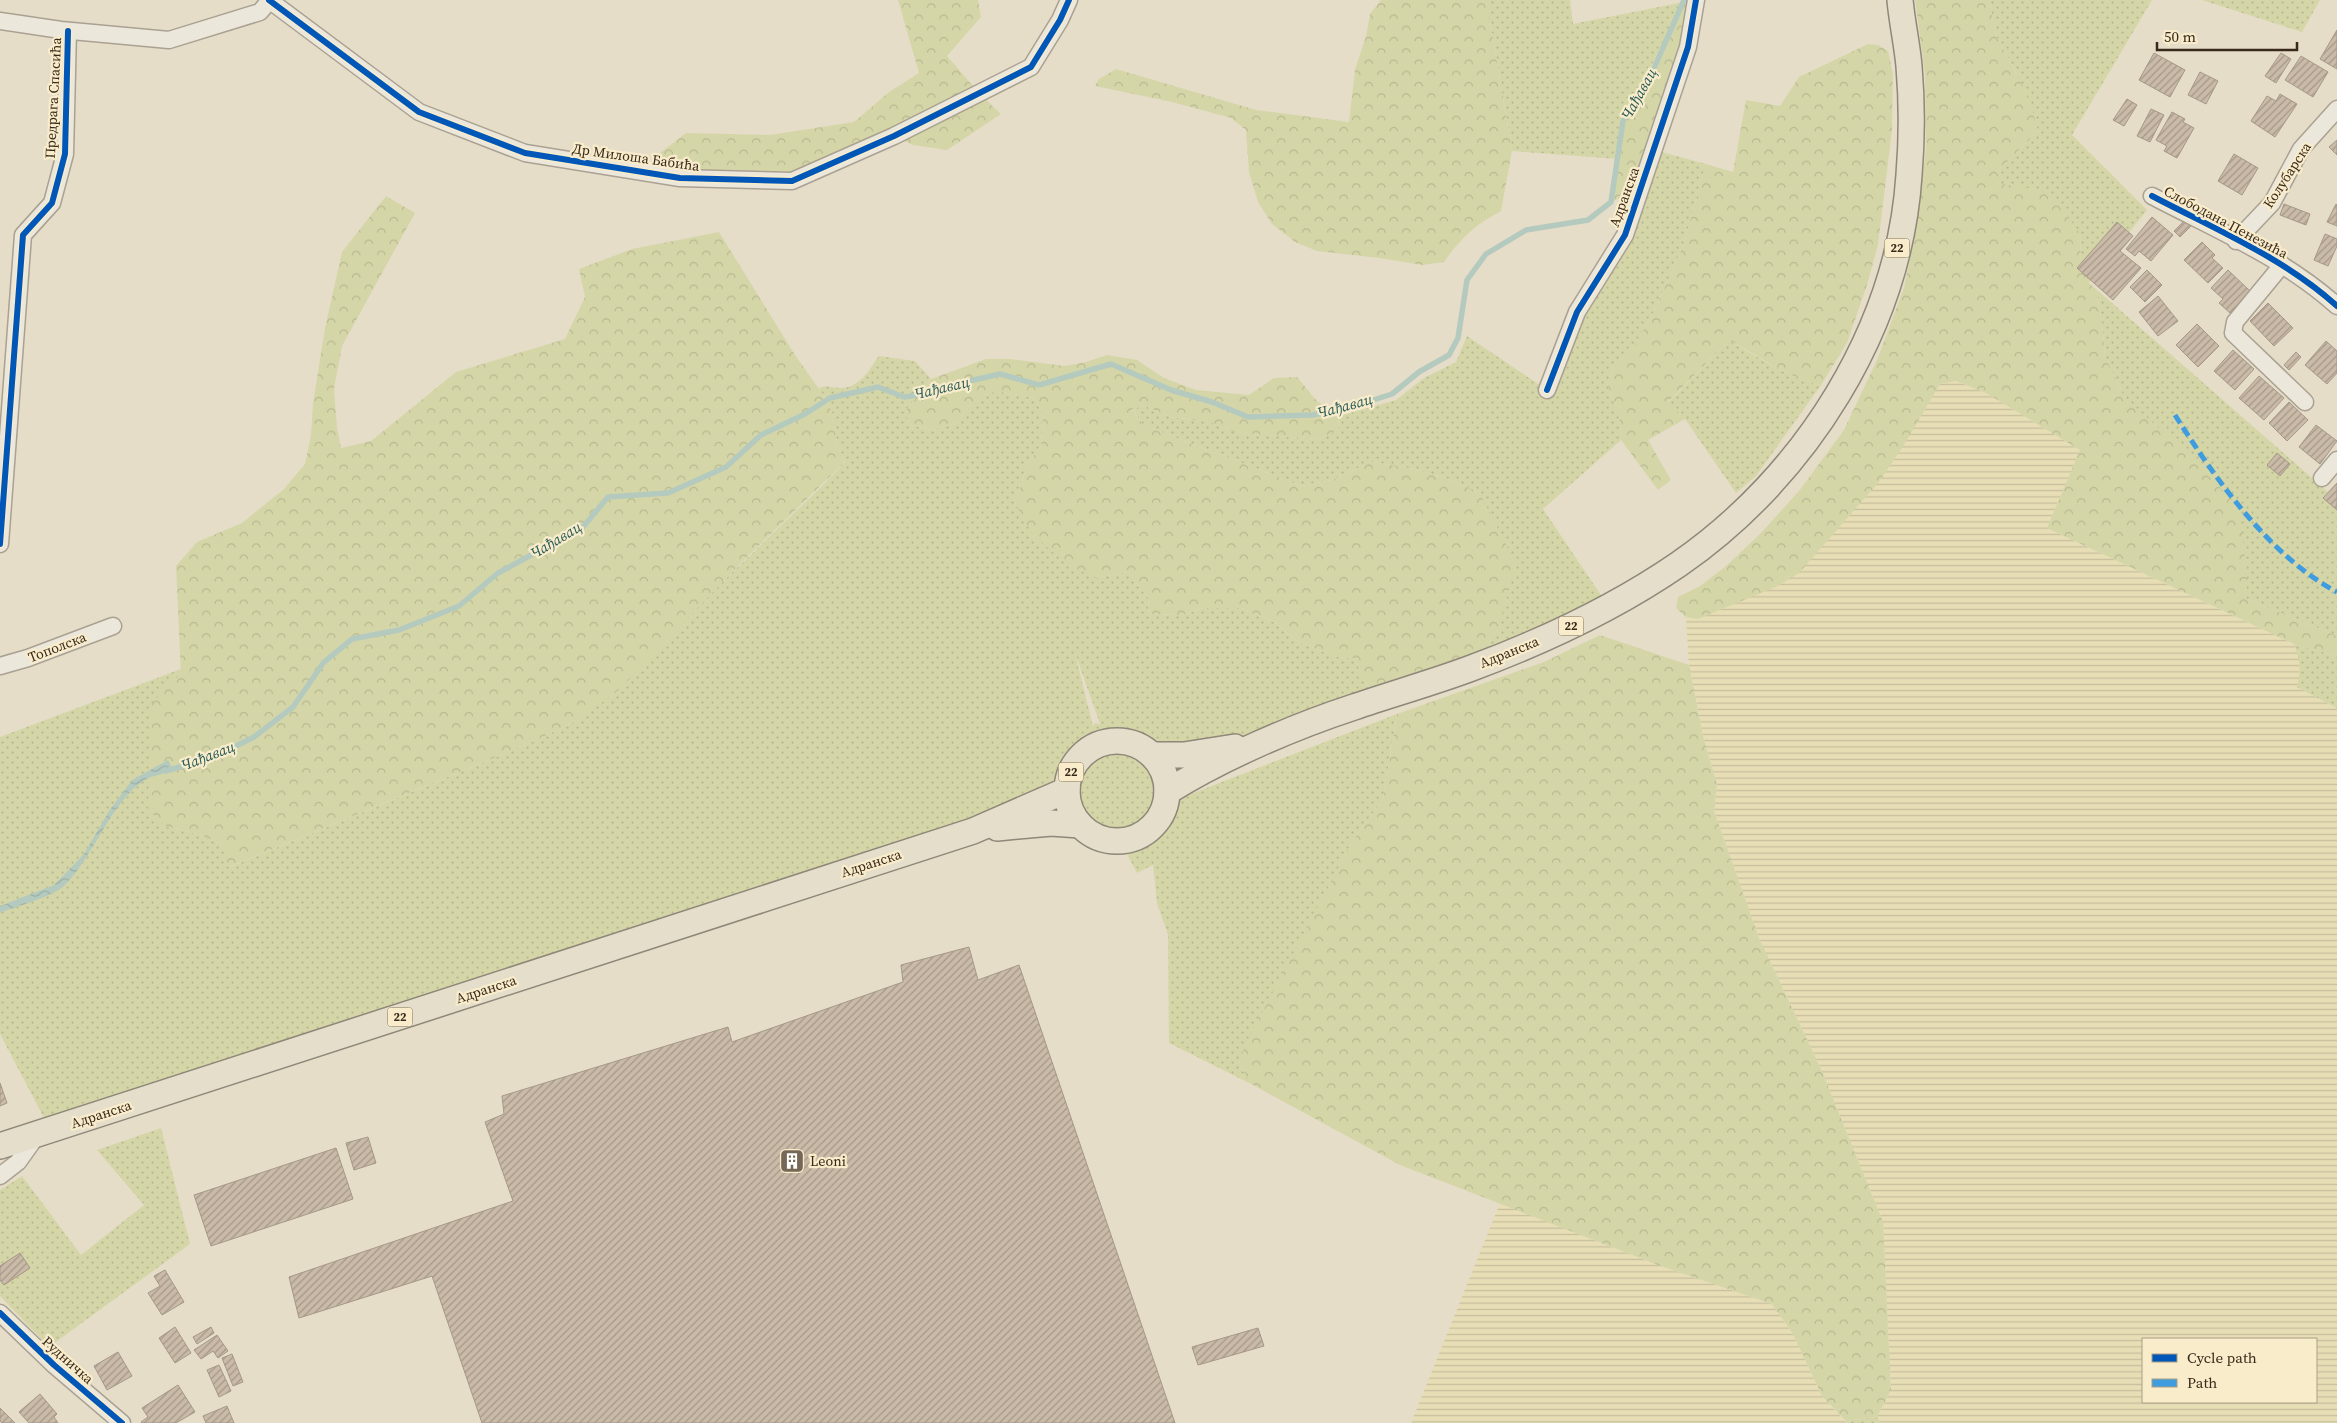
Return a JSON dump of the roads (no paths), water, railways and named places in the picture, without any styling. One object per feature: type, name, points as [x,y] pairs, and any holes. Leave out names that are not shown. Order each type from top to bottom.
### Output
[{"type":"main road","name":"Адранска","points":[[1167,792],[1200,772],[1262,743],[1350,708],[1470,668],[1528,645],[1609,607],[1652,582],[1714,537],[1770,484],[1798,452],[1837,398],[1861,352],[1880,305],[1895,258],[1909,176],[1911,124],[1908,64],[1900,1]]},
{"type":"main road","name":"22","points":[[1119,741],[1131,743],[1152,755],[1162,768],[1167,792],[1161,815],[1150,829],[1136,837],[1120,841],[1104,839],[1089,832],[1080,825],[1069,806],[1067,790],[1069,776],[1075,764],[1084,753],[1098,745],[1119,741]]},
{"type":"main road","name":"Адранска","points":[[1152,755],[1184,755],[1262,743]]},
{"type":"main road","name":"Адранска","points":[[0,1146],[972,831],[1067,790]]},
{"type":"main road","name":"Адранска","points":[[972,831],[1039,823],[1080,825]]},
{"type":"street","name":"Др Милоша Бабића","points":[[270,0],[419,112],[525,153],[680,178],[792,181],[894,136],[1031,67],[1070,0]]},
{"type":"street","points":[[0,21],[68,31],[169,40],[260,12],[270,0]]},
{"type":"street","name":"Адранска","points":[[1547,390],[1577,312],[1625,235],[1688,47],[1696,0]]},
{"type":"street","name":"Предрага Спасића","points":[[0,544],[23,235],[52,203],[65,154],[68,31]]},
{"type":"street","name":"Колубарска","points":[[2236,241],[2272,203],[2301,149],[2337,109]]},
{"type":"street","name":"Слободана Пенезића","points":[[2152,196],[2282,265],[2317,288],[2337,306]]},
{"type":"street","points":[[2282,265],[2234,322],[2233,333],[2305,402]]},
{"type":"street","points":[[2322,478],[2337,460]]},
{"type":"street","name":"Тополска","points":[[0,666],[28,658],[113,626]]},
{"type":"street","points":[[0,1176],[18,1162],[38,1134]]},
{"type":"street","name":"Рудничка","points":[[0,1313],[54,1365],[122,1423]]},
{"type":"water","points":[[168,760],[174,771],[148,778],[133,790],[112,816],[75,874],[64,886],[43,897],[0,913],[0,906],[54,885],[84,854],[109,811],[132,780]]},
{"type":"waterway","name":"Чађавац","points":[[166,771],[216,756],[254,737],[293,707],[324,662],[352,639],[399,630],[459,606],[498,573],[583,527],[608,497],[668,493],[726,467],[761,435],[805,414],[830,398],[878,387],[904,397],[931,393],[960,383],[1000,374],[1039,385],[1111,364],[1171,390],[1212,402],[1248,417],[1312,415],[1349,408],[1392,394],[1419,372],[1449,355],[1458,338],[1467,280],[1486,254],[1526,230],[1588,220],[1611,202],[1623,121],[1651,75],[1684,0]]},
{"type":"place","name":"Leoni","points":[[792,1161]]}]
